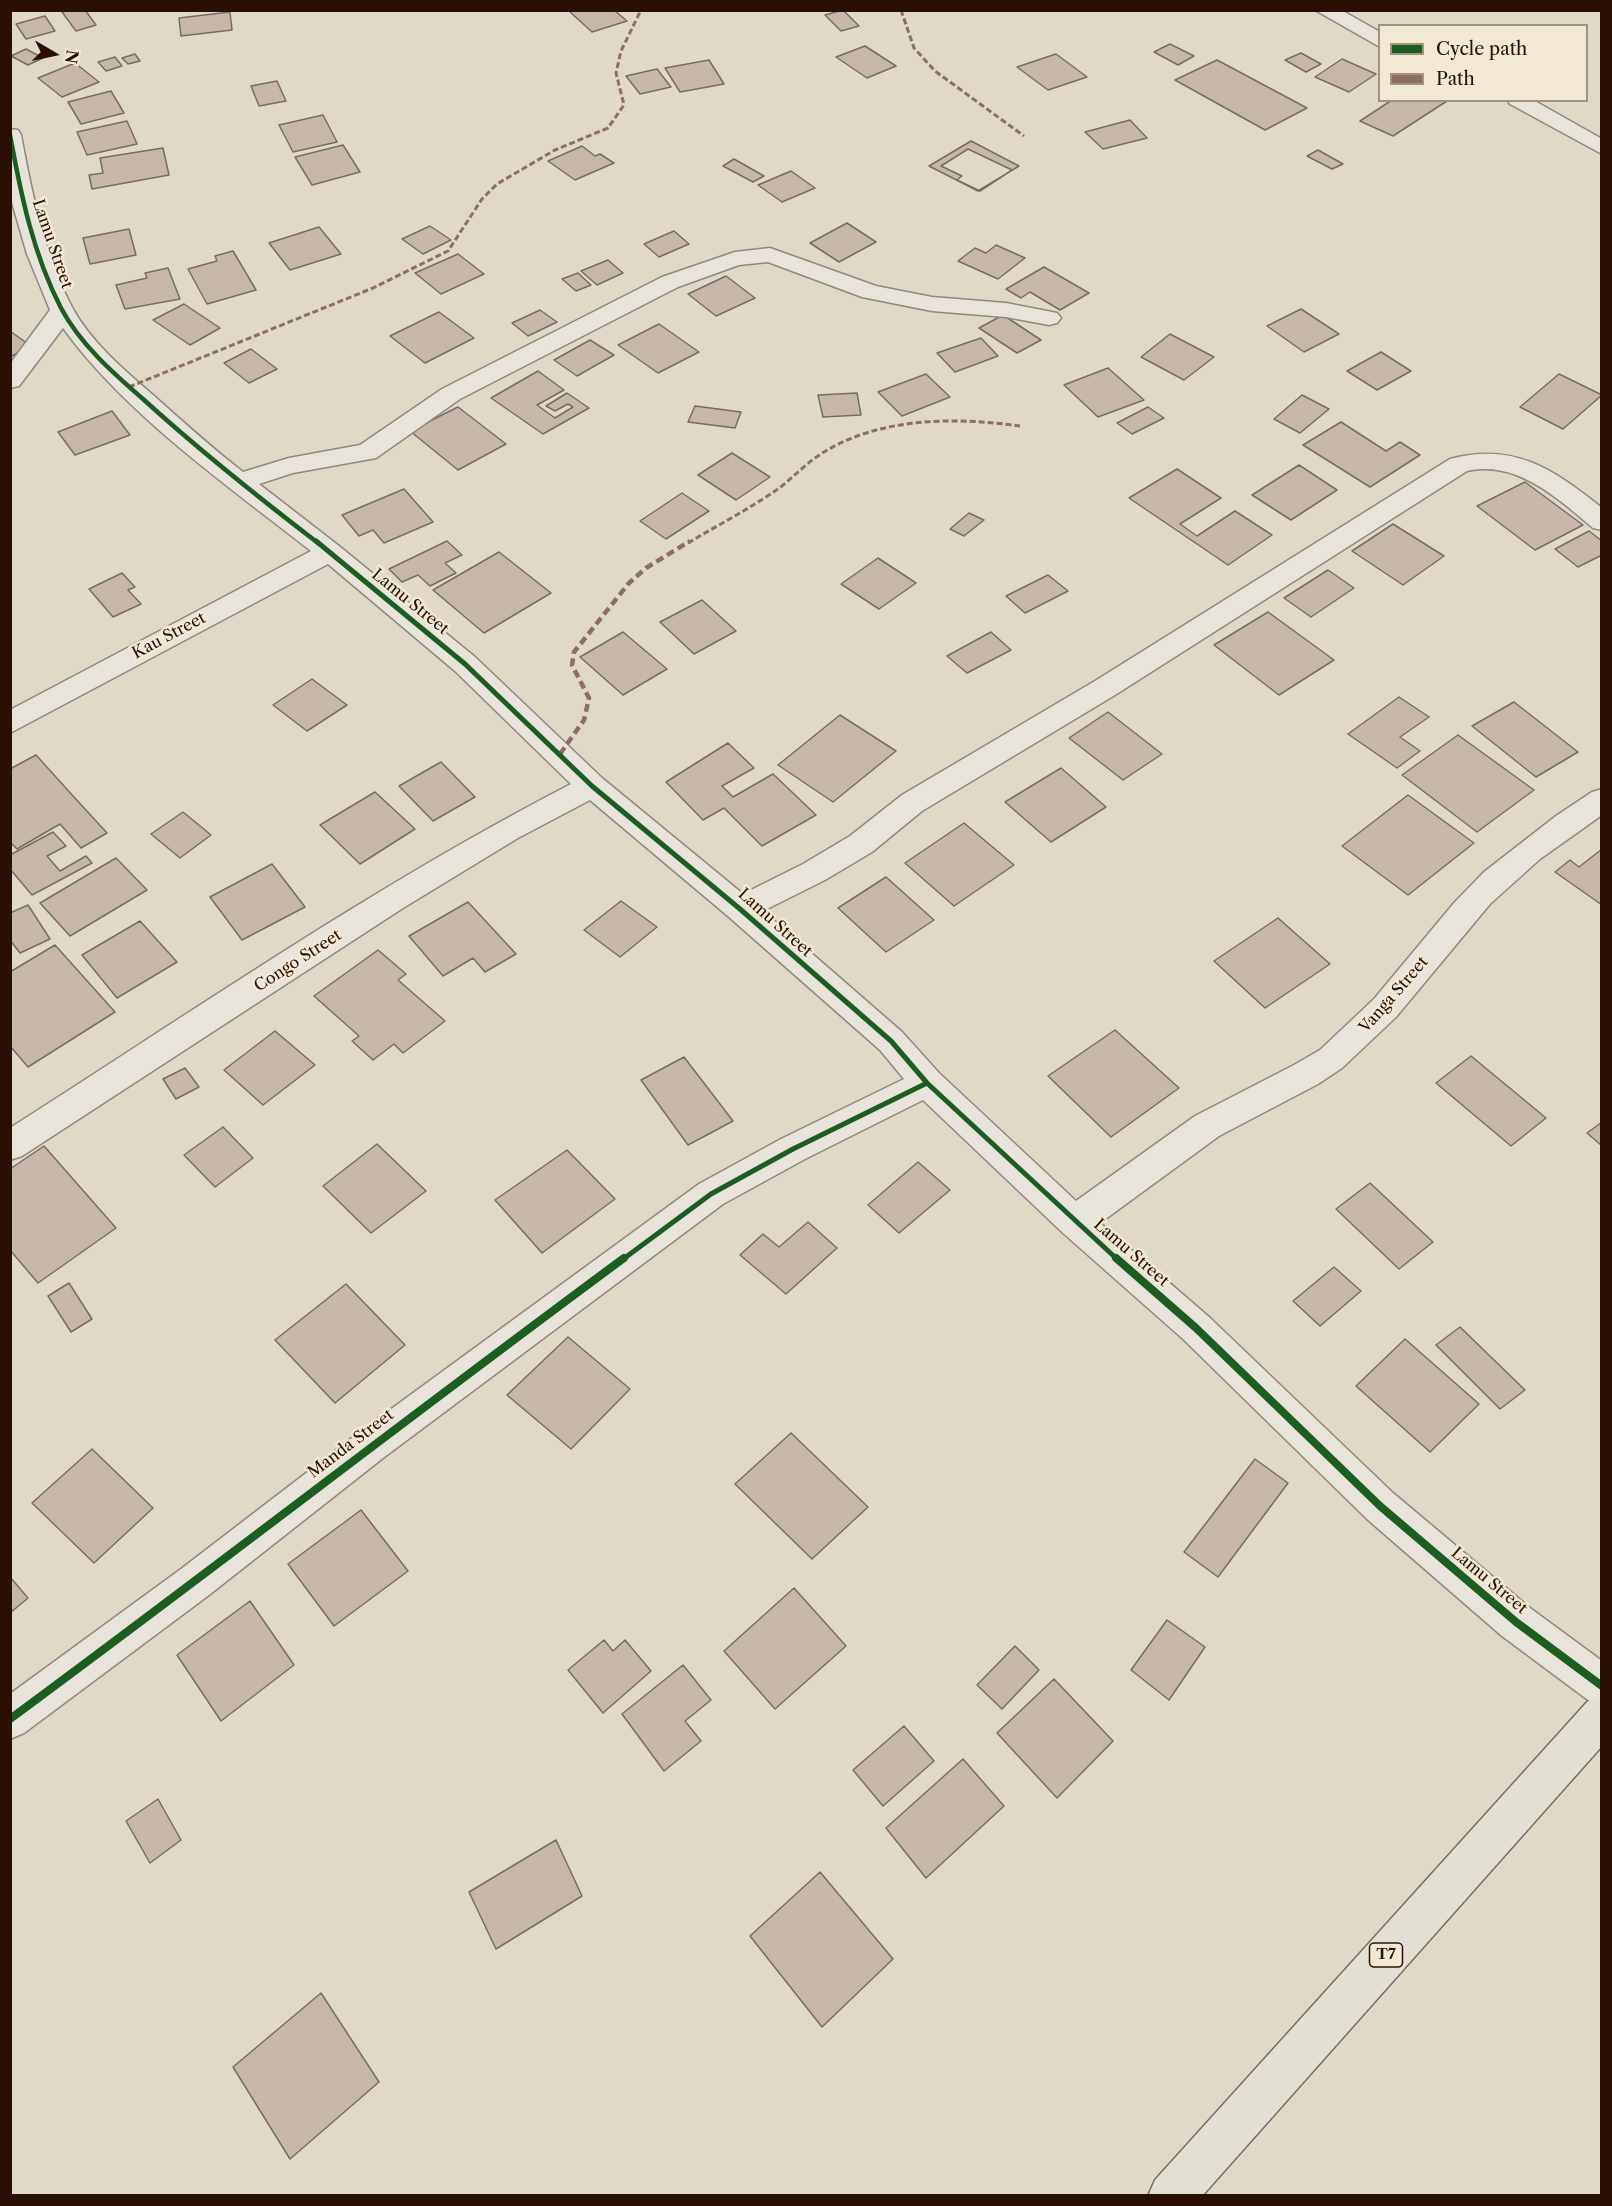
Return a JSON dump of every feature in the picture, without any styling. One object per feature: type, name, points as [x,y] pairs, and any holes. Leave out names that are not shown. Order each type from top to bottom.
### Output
[{"type":"highway","name":"T7","points":[[1172,2196],[1602,1715]]},
{"type":"street","points":[[1325,10],[1378,40]]},
{"type":"street","points":[[1521,102],[1602,148]]},
{"type":"street","name":"Lamu Street","points":[[10,135],[22,199],[38,254],[62,310],[91,350],[203,454],[330,552],[465,664],[592,786],[740,909],[891,1041],[927,1083],[1075,1222],[1196,1328],[1380,1506],[1516,1622],[1602,1686]]},
{"type":"street","points":[[240,482],[289,466],[367,452],[452,394],[670,282],[735,259],[770,255],[870,292],[932,304],[1006,310],[1049,318]]},
{"type":"street","points":[[10,381],[46,336],[62,310]]},
{"type":"street","points":[[740,909],[814,872],[861,844],[912,803],[1106,688],[1460,465],[1491,460],[1523,467],[1544,477],[1602,522]]},
{"type":"street","name":"Kau Street","points":[[10,723],[137,653],[330,552]]},
{"type":"street","name":"Congo Street","points":[[10,1146],[392,900],[507,830],[592,786]]},
{"type":"street","name":"Vanga Street","points":[[1075,1222],[1182,1141],[1230,1112],[1284,1088],[1330,1060],[1370,1026],[1466,910],[1515,865],[1602,800]]},
{"type":"street","name":"Manda Street","points":[[10,1719],[195,1582],[370,1446],[711,1194],[793,1149],[927,1083]]},
{"type":"building","points":[[85,10],[96,25],[76,31],[62,12]]},
{"type":"building","points":[[614,10],[627,21],[592,32],[570,12]]},
{"type":"building","points":[[843,10],[859,26],[841,31],[825,15]]},
{"type":"building","points":[[230,12],[232,30],[181,36],[179,18]]},
{"type":"building","points":[[45,16],[55,31],[26,39],[16,24]]},
{"type":"building","points":[[1170,44],[1194,56],[1178,65],[1154,52]]},
{"type":"building","points":[[865,46],[896,66],[867,78],[836,57]]},
{"type":"building","points":[[26,49],[43,58],[28,65],[11,56]]},
{"type":"building","points":[[1301,53],[1321,64],[1306,72],[1285,60]]},
{"type":"building","points":[[135,54],[140,61],[128,64],[122,58]]},
{"type":"building","points":[[1056,54],[1087,77],[1048,90],[1017,67]]},
{"type":"building","points":[[115,57],[122,66],[106,71],[98,62]]},
{"type":"building","points":[[1342,59],[1376,74],[1349,92],[1315,77]]},
{"type":"building","points":[[709,60],[724,84],[680,92],[665,68]]},
{"type":"building","points":[[1217,60],[1307,108],[1265,130],[1175,80]]},
{"type":"building","points":[[75,63],[99,82],[62,97],[38,78]]},
{"type":"building","points":[[657,69],[671,87],[640,94],[626,76]]},
{"type":"building","points":[[277,81],[286,101],[259,106],[251,86]]},
{"type":"building","points":[[111,91],[124,113],[81,124],[68,102]]},
{"type":"building","points":[[1389,102],[1445,102],[1393,136],[1360,121]]},
{"type":"building","points":[[323,115],[337,142],[293,152],[279,125]]},
{"type":"building","points":[[1130,120],[1147,138],[1103,149],[1085,132]]},
{"type":"building","points":[[127,121],[137,144],[87,155],[77,132]]},
{"type":"building","points":[[971,141],[1019,166],[978,191],[929,166]]},
{"type":"building","points":[[343,145],[360,172],[312,185],[295,157]]},
{"type":"building","points":[[582,146],[595,156],[600,154],[614,163],[575,180],[548,161]]},
{"type":"building","points":[[163,148],[169,175],[92,189],[89,175],[103,173],[100,158]]},
{"type":"building","points":[[968,149],[1012,170],[980,191],[957,180],[962,176],[941,166]]},
{"type":"building","points":[[1318,150],[1343,164],[1332,169],[1307,156]]},
{"type":"building","points":[[734,159],[764,176],[753,182],[723,166]]},
{"type":"building","points":[[791,171],[815,188],[782,202],[758,185]]},
{"type":"building","points":[[847,223],[876,242],[839,262],[810,243]]},
{"type":"building","points":[[430,226],[451,240],[423,254],[402,239]]},
{"type":"building","points":[[319,227],[341,254],[290,270],[269,243]]},
{"type":"building","points":[[129,229],[136,255],[90,264],[83,238]]},
{"type":"building","points":[[674,231],[689,244],[659,257],[644,244]]},
{"type":"building","points":[[996,245],[1025,258],[998,279],[958,261],[975,248],[986,253]]},
{"type":"building","points":[[233,251],[256,290],[207,304],[188,269],[217,261],[215,256]]},
{"type":"building","points":[[458,254],[484,274],[441,294],[415,273]]},
{"type":"building","points":[[608,260],[623,273],[597,285],[581,271]]},
{"type":"building","points":[[1044,267],[1089,293],[1060,310],[1030,292],[1021,298],[1006,289]]},
{"type":"building","points":[[168,268],[180,299],[125,309],[116,285],[147,278],[145,273]]},
{"type":"building","points":[[578,273],[591,285],[576,291],[562,279]]},
{"type":"building","points":[[726,276],[755,298],[716,316],[688,294]]},
{"type":"building","points":[[184,304],[220,328],[190,345],[153,320]]},
{"type":"building","points":[[1301,309],[1339,334],[1304,352],[1267,326]]},
{"type":"building","points":[[540,310],[557,322],[528,336],[512,323]]},
{"type":"building","points":[[439,312],[474,338],[425,363],[390,336]]},
{"type":"building","points":[[1003,315],[1041,340],[1017,353],[979,328]]},
{"type":"building","points":[[659,324],[699,352],[658,373],[618,345]]},
{"type":"building","points":[[10,331],[31,346],[10,357]]},
{"type":"building","points":[[1170,334],[1214,357],[1184,380],[1141,357]]},
{"type":"building","points":[[981,338],[998,356],[955,372],[937,353]]},
{"type":"building","points":[[590,340],[614,355],[577,376],[554,360]]},
{"type":"building","points":[[251,349],[277,369],[249,383],[224,363]]},
{"type":"building","points":[[1381,352],[1411,371],[1377,390],[1347,371]]},
{"type":"building","points":[[1108,368],[1144,400],[1098,417],[1064,385]]},
{"type":"building","points":[[538,371],[564,390],[537,405],[555,418],[573,407],[568,404],[555,411],[546,406],[567,393],[589,408],[543,434],[491,398]]},
{"type":"building","points":[[926,374],[950,397],[902,416],[878,392]]},
{"type":"building","points":[[1559,374],[1602,395],[1563,429],[1520,407]]},
{"type":"building","points":[[857,393],[861,415],[823,417],[818,395]]},
{"type":"building","points":[[1302,395],[1329,409],[1300,433],[1274,419]]},
{"type":"building","points":[[695,406],[741,412],[735,428],[688,422]]},
{"type":"building","points":[[458,407],[506,444],[458,470],[410,431]]},
{"type":"building","points":[[1148,407],[1164,418],[1132,434],[1117,423]]},
{"type":"building","points":[[112,411],[130,435],[75,455],[58,432]]},
{"type":"building","points":[[1341,422],[1386,451],[1400,442],[1420,455],[1370,487],[1303,445]]},
{"type":"building","points":[[732,453],[770,477],[736,500],[698,475]]},
{"type":"building","points":[[1299,465],[1337,490],[1291,520],[1252,495]]},
{"type":"building","points":[[1177,469],[1221,498],[1180,524],[1197,536],[1235,511],[1272,535],[1228,565],[1129,498]]},
{"type":"building","points":[[1525,482],[1583,525],[1535,550],[1477,506]]},
{"type":"building","points":[[404,489],[433,522],[384,543],[373,530],[359,536],[342,515]]},
{"type":"building","points":[[682,493],[709,511],[666,539],[640,521]]},
{"type":"building","points":[[969,513],[984,520],[964,536],[950,529]]},
{"type":"building","points":[[1393,524],[1444,556],[1403,585],[1352,551]]},
{"type":"building","points":[[1589,531],[1602,541],[1602,555],[1578,567],[1555,549]]},
{"type":"building","points":[[447,541],[462,555],[445,563],[456,573],[430,586],[418,575],[402,582],[389,569]]},
{"type":"building","points":[[499,552],[551,593],[484,633],[433,590]]},
{"type":"building","points":[[878,558],[916,583],[879,609],[841,584]]},
{"type":"building","points":[[1328,570],[1354,588],[1311,617],[1284,598]]},
{"type":"building","points":[[122,573],[135,587],[128,590],[141,604],[113,617],[89,589]]},
{"type":"building","points":[[1048,575],[1068,591],[1025,613],[1006,596]]},
{"type":"building","points":[[702,600],[736,631],[694,654],[660,622]]},
{"type":"building","points":[[1268,612],[1334,660],[1279,695],[1214,645]]},
{"type":"building","points":[[623,632],[667,669],[623,695],[580,657]]},
{"type":"building","points":[[991,632],[1011,650],[967,673],[947,656]]},
{"type":"building","points":[[312,679],[347,705],[307,731],[273,705]]},
{"type":"building","points":[[1399,697],[1429,717],[1400,737],[1420,751],[1397,768],[1348,734]]},
{"type":"building","points":[[1514,702],[1578,752],[1536,777],[1472,726]]},
{"type":"building","points":[[1108,712],[1162,754],[1123,780],[1069,738]]},
{"type":"building","points":[[840,715],[896,751],[833,802],[778,765]]},
{"type":"building","points":[[1458,735],[1534,790],[1477,832],[1402,775]]},
{"type":"building","points":[[728,743],[754,768],[722,786],[733,797],[773,774],[816,815],[762,846],[724,808],[703,820],[666,782]]},
{"type":"building","points":[[36,755],[107,833],[81,848],[60,824],[17,849],[10,842],[10,769]]},
{"type":"building","points":[[441,762],[475,797],[433,821],[399,786]]},
{"type":"building","points":[[1061,768],[1106,807],[1051,842],[1005,802]]},
{"type":"building","points":[[375,792],[415,829],[360,864],[320,825]]},
{"type":"building","points":[[1408,795],[1474,843],[1408,895],[1342,846]]},
{"type":"building","points":[[183,812],[211,835],[180,858],[151,834]]},
{"type":"building","points":[[964,823],[1014,865],[954,906],[905,863]]},
{"type":"building","points":[[53,832],[66,846],[47,856],[60,871],[86,856],[92,863],[32,895],[10,869],[10,855]]},
{"type":"building","points":[[1602,849],[1602,905],[1555,872],[1570,860],[1579,867]]},
{"type":"building","points":[[116,858],[147,890],[70,936],[40,903]]},
{"type":"building","points":[[272,864],[305,907],[242,940],[210,897]]},
{"type":"building","points":[[886,877],[934,920],[886,952],[838,908]]},
{"type":"building","points":[[621,901],[657,927],[620,957],[584,930]]},
{"type":"building","points":[[468,902],[516,954],[485,972],[473,958],[443,976],[409,936]]},
{"type":"building","points":[[28,905],[50,939],[20,953],[10,940],[10,913]]},
{"type":"building","points":[[1278,918],[1330,964],[1265,1008],[1214,961]]},
{"type":"building","points":[[140,921],[177,962],[117,998],[82,955]]},
{"type":"building","points":[[55,945],[115,1012],[28,1067],[10,1046],[10,972]]},
{"type":"building","points":[[378,950],[406,974],[398,980],[445,1021],[403,1053],[394,1044],[373,1060],[352,1041],[359,1036],[314,996]]},
{"type":"building","points":[[1115,1030],[1179,1088],[1111,1137],[1048,1076]]},
{"type":"building","points":[[275,1031],[315,1065],[263,1105],[224,1070]]},
{"type":"building","points":[[1471,1056],[1546,1118],[1511,1146],[1436,1083]]},
{"type":"building","points":[[684,1057],[733,1121],[688,1145],[641,1080]]},
{"type":"building","points":[[185,1068],[199,1087],[176,1099],[163,1079]]},
{"type":"building","points":[[1602,1122],[1602,1146],[1587,1133]]},
{"type":"building","points":[[223,1127],[253,1158],[215,1187],[184,1155]]},
{"type":"building","points":[[377,1144],[426,1191],[371,1233],[323,1186]]},
{"type":"building","points":[[44,1146],[116,1228],[38,1283],[10,1250],[10,1169]]},
{"type":"building","points":[[567,1150],[615,1199],[542,1253],[495,1200]]},
{"type":"building","points":[[918,1162],[950,1190],[899,1233],[868,1205]]},
{"type":"building","points":[[1370,1183],[1433,1242],[1399,1269],[1336,1209]]},
{"type":"building","points":[[808,1222],[837,1248],[786,1294],[740,1255],[763,1234],[779,1247]]},
{"type":"building","points":[[1334,1267],[1361,1291],[1320,1326],[1293,1301]]},
{"type":"building","points":[[69,1283],[92,1319],[71,1332],[48,1296]]},
{"type":"building","points":[[346,1284],[405,1345],[335,1403],[275,1340]]},
{"type":"building","points":[[1460,1327],[1525,1390],[1500,1409],[1436,1345]]},
{"type":"building","points":[[568,1337],[630,1389],[571,1449],[507,1395]]},
{"type":"building","points":[[1405,1339],[1479,1404],[1430,1452],[1356,1386]]},
{"type":"building","points":[[791,1433],[868,1507],[812,1559],[735,1484]]},
{"type":"building","points":[[92,1449],[153,1508],[94,1563],[32,1503]]},
{"type":"building","points":[[1255,1459],[1288,1483],[1218,1577],[1184,1552]]},
{"type":"building","points":[[361,1510],[408,1571],[334,1626],[288,1564]]},
{"type":"building","points":[[10,1577],[28,1598],[10,1613]]},
{"type":"building","points":[[794,1588],[846,1646],[775,1709],[724,1651]]},
{"type":"building","points":[[250,1601],[294,1665],[221,1721],[177,1655]]},
{"type":"building","points":[[1167,1620],[1205,1647],[1169,1700],[1131,1670]]},
{"type":"building","points":[[604,1640],[613,1651],[625,1640],[651,1671],[603,1713],[568,1670]]},
{"type":"building","points":[[1015,1646],[1039,1670],[1002,1709],[977,1685]]},
{"type":"building","points":[[683,1665],[711,1700],[685,1721],[701,1741],[664,1771],[622,1714]]},
{"type":"building","points":[[1054,1679],[1113,1741],[1057,1798],[997,1733]]},
{"type":"building","points":[[904,1726],[934,1761],[883,1806],[853,1770]]},
{"type":"building","points":[[963,1759],[1004,1806],[926,1878],[886,1828]]},
{"type":"building","points":[[158,1799],[181,1840],[150,1863],[126,1821]]},
{"type":"building","points":[[556,1840],[582,1896],[496,1949],[469,1892]]},
{"type":"building","points":[[820,1872],[893,1959],[822,2027],[750,1936]]},
{"type":"building","points":[[321,1993],[379,2082],[290,2159],[233,2067]]},
{"type":"marked path","points":[[129,387],[373,288],[448,251],[461,235],[482,199],[497,184],[544,155],[603,131],[614,123],[624,105],[616,73],[621,51],[641,10]]},
{"type":"marked path","points":[[901,10],[914,48],[935,71],[1024,136]]},
{"type":"marked path","points":[[560,754],[584,720],[589,698],[572,665],[574,652],[629,583],[646,568],[756,503],[825,451],[869,432],[946,421],[1020,426]]},
{"type":"cycle path","points":[[10,135],[22,199],[38,254],[62,310],[91,350],[203,454],[330,552],[465,664],[592,786],[740,909],[891,1041],[927,1083],[1075,1222],[1196,1328],[1380,1506],[1516,1622],[1602,1686]]},
{"type":"cycle path","points":[[10,1719],[195,1582],[370,1446],[711,1194],[793,1149],[927,1083]]}]
